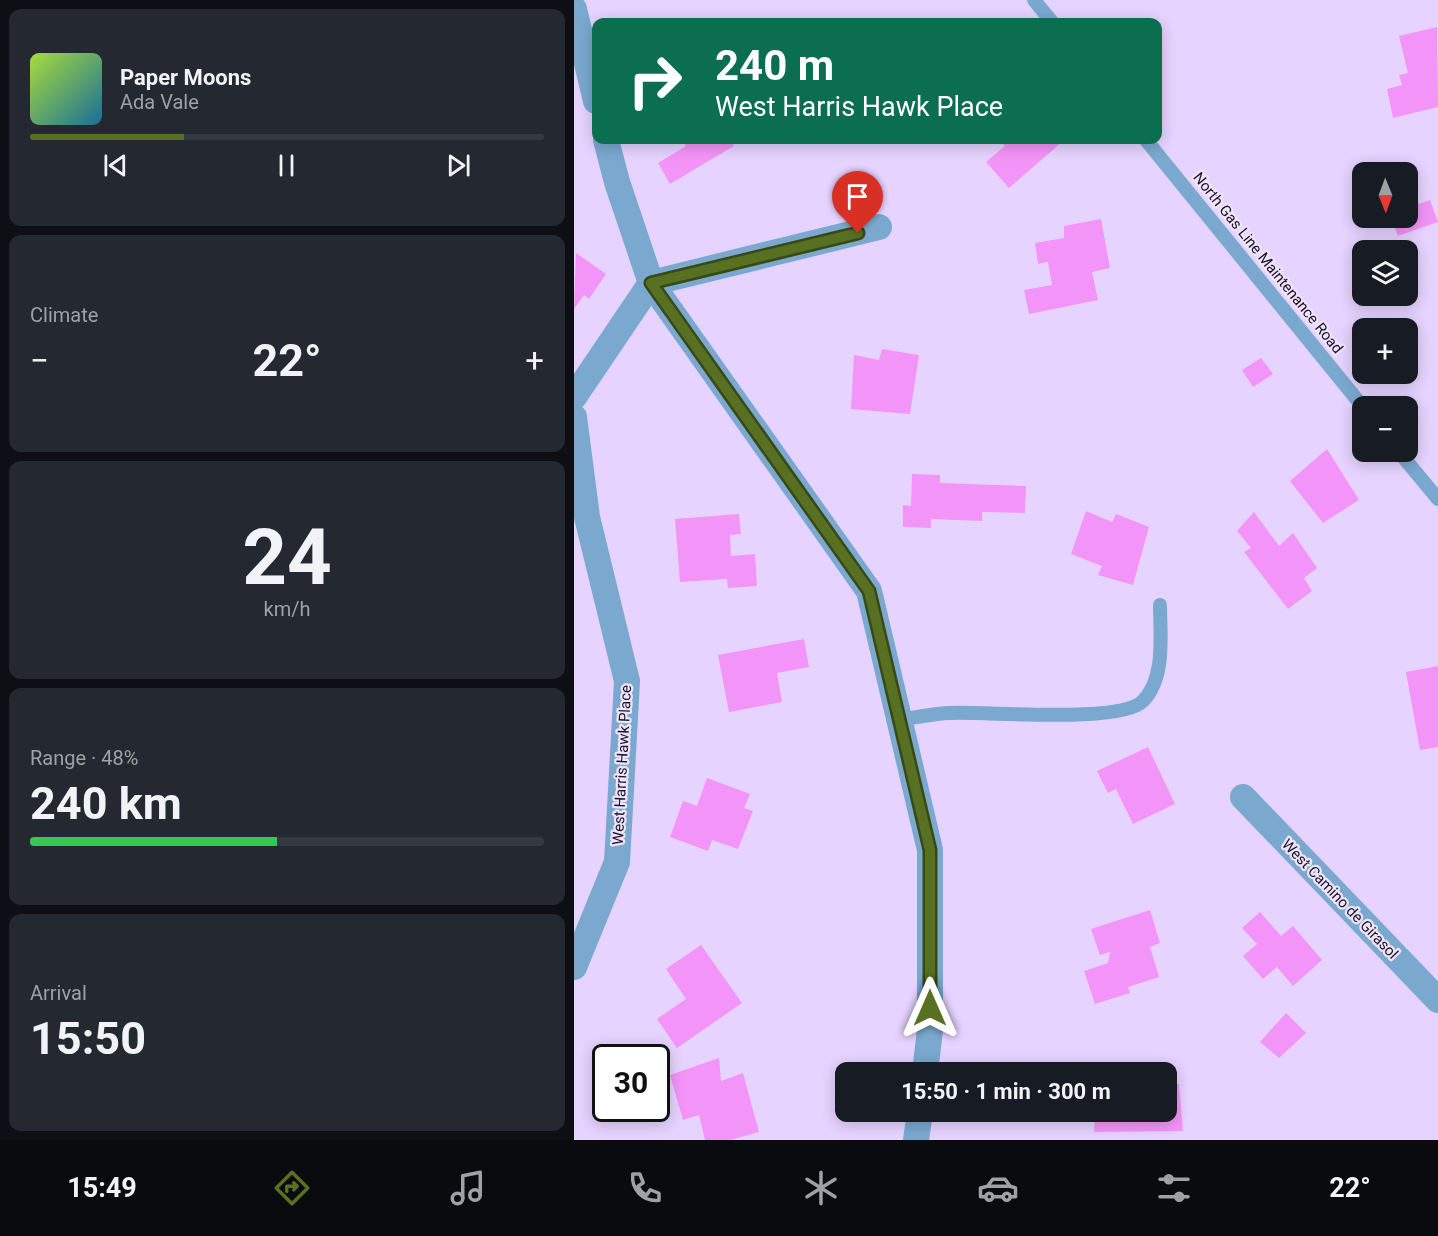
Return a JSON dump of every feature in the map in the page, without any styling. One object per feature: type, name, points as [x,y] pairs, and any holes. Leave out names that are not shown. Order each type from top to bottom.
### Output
[{"type":"street","points":[[574,9],[592,84]]},
{"type":"street","points":[[607,144],[617,183],[651,283],[869,591],[930,850],[930,1030],[926,1062]]},
{"type":"street","points":[[574,397],[651,283],[879,227]]},
{"type":"street","name":"West Harris Hawk Place","points":[[574,417],[587,517],[627,681],[617,862],[574,967]]},
{"type":"street","name":"West Camino de Girasol","points":[[1243,797],[1438,1000]]},
{"type":"street","points":[[916,1140],[919,1122]]},
{"type":"lane","points":[[1034,0],[1049,18]]},
{"type":"lane","name":"North Gas Line Maintenance Road","points":[[1149,144],[1354,396]]},
{"type":"lane","points":[[1407,462],[1438,499]]},
{"type":"lane","points":[[900,720],[950,713],[1094,714],[1128,710],[1142,703],[1157,678],[1160,605]]},
{"type":"building","points":[[1437,27],[1438,107],[1393,118],[1387,89],[1402,85],[1399,75],[1408,73],[1399,36]]},
{"type":"building","points":[[685,144],[733,144],[734,146],[670,184],[658,163],[686,146]]},
{"type":"building","points":[[1003,144],[1060,144],[1009,188],[986,162],[1005,146]]},
{"type":"building","points":[[1430,200],[1438,222],[1398,236],[1395,228],[1418,228],[1418,201],[1419,204]]},
{"type":"building","points":[[1101,219],[1110,268],[1092,272],[1098,300],[1029,314],[1024,290],[1052,285],[1048,262],[1038,264],[1035,243],[1064,238],[1064,226]]},
{"type":"building","points":[[576,253],[606,274],[589,299],[584,295],[574,309]]},
{"type":"building","points":[[882,349],[919,355],[910,414],[851,409],[854,355],[879,360]]},
{"type":"building","points":[[1261,358],[1273,374],[1253,387],[1242,370]]},
{"type":"building","points":[[1327,449],[1359,500],[1323,523],[1290,481]]},
{"type":"building","points":[[912,474],[940,475],[940,483],[1026,486],[1025,513],[982,512],[982,521],[931,519],[931,528],[903,527],[903,505],[911,506]]},
{"type":"building","points":[[1086,511],[1112,522],[1116,514],[1149,527],[1133,585],[1098,575],[1102,566],[1071,554]]},
{"type":"building","points":[[1254,512],[1279,546],[1293,533],[1317,568],[1304,578],[1312,591],[1288,609],[1244,552],[1251,548],[1237,531]]},
{"type":"building","points":[[739,514],[741,534],[730,535],[731,556],[755,554],[757,586],[728,588],[727,579],[680,582],[675,519]]},
{"type":"building","points":[[804,639],[809,667],[777,673],[782,702],[729,712],[718,655]]},
{"type":"building","points":[[1438,666],[1438,747],[1420,750],[1406,672]]},
{"type":"building","points":[[1148,747],[1175,804],[1133,824],[1116,789],[1108,793],[1097,771]]},
{"type":"building","points":[[707,778],[750,794],[744,808],[753,811],[738,849],[712,840],[708,851],[670,837],[683,801],[697,806]]},
{"type":"building","points":[[1150,910],[1160,943],[1150,947],[1159,977],[1128,987],[1130,993],[1095,1004],[1084,971],[1108,963],[1110,952],[1100,955],[1091,929]]},
{"type":"building","points":[[1260,912],[1281,936],[1293,926],[1322,960],[1293,986],[1277,967],[1263,979],[1243,956],[1257,944],[1242,928]]},
{"type":"building","points":[[701,945],[742,1003],[677,1048],[657,1019],[686,999],[666,969]]},
{"type":"building","points":[[1286,1013],[1306,1033],[1279,1058],[1260,1042]]},
{"type":"building","points":[[719,1058],[721,1081],[743,1073],[759,1132],[730,1140],[705,1140],[699,1115],[683,1120],[670,1075]]},
{"type":"building","points":[[1177,1084],[1179,1084],[1183,1131],[1094,1132],[1094,1122],[1177,1122]]},
{"type":"route","points":[[858,233],[651,283],[869,591],[930,850],[930,1008]]}]
